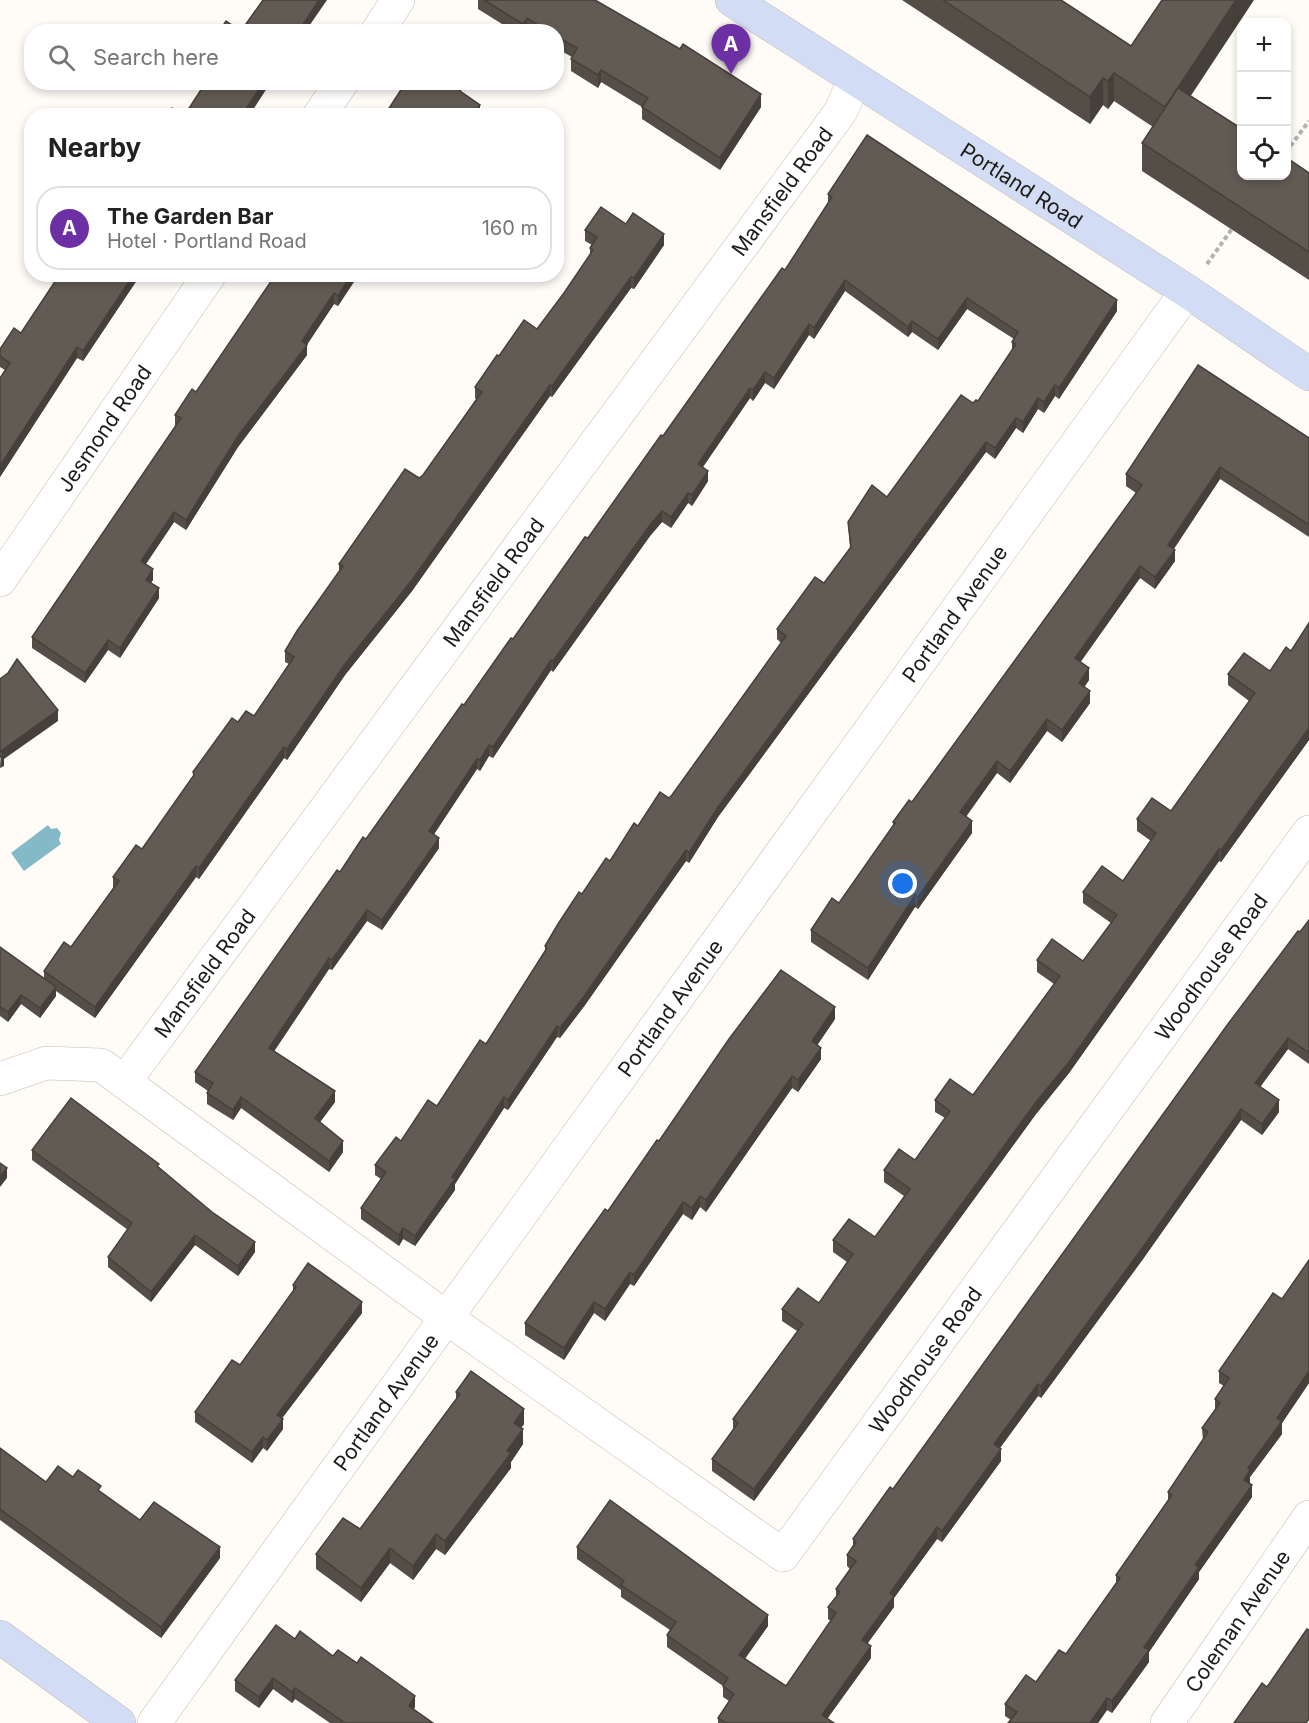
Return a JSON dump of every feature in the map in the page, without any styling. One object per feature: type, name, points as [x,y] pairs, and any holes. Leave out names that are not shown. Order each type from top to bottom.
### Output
[{"type":"street","points":[[382,24],[398,0]]},
{"type":"street","name":"Portland Road","points":[[732,0],[1187,291],[1309,374]]},
{"type":"street","name":"Mansfield Road","points":[[125,1081],[841,111],[854,80]]},
{"type":"street","points":[[324,108],[337,90]]},
{"type":"street","name":"Jesmond Road","points":[[0,580],[205,282]]},
{"type":"street","name":"Portland Avenue","points":[[154,1723],[1187,291]]},
{"type":"street","name":"Woodhouse Road","points":[[447,1318],[783,1554],[1309,832]]},
{"type":"street","points":[[0,1079],[46,1063],[101,1065],[447,1318]]},
{"type":"street","name":"Coleman Avenue","points":[[1167,1723],[1305,1532]]},
{"type":"street","points":[[0,1637],[119,1723]]},
{"type":"path","points":[[1291,146],[1309,121]]},
{"type":"path","points":[[1187,291],[1235,224]]},
{"type":"water","points":[[48,825],[51,829],[57,828],[61,833],[59,840],[61,844],[24,871],[11,853]]},
{"type":"building","points":[[263,0],[319,0],[303,24],[246,24]]},
{"type":"building","points":[[484,0],[595,0],[680,49],[683,44],[761,94],[720,158],[642,107],[648,98],[601,70],[598,75],[571,59],[577,48],[564,41],[564,24],[536,24],[527,18],[523,24]]},
{"type":"building","points":[[943,0],[1061,0],[1131,46],[1162,0],[1236,0],[1165,107],[1114,73],[1108,81],[1103,78],[1090,97]]},
{"type":"building","points":[[1178,88],[1237,126],[1237,180],[1291,180],[1291,161],[1309,173],[1309,252],[1142,143]]},
{"type":"building","points":[[201,90],[259,90],[246,108],[189,108]]},
{"type":"building","points":[[401,90],[461,90],[480,105],[478,108],[389,108]]},
{"type":"building","points":[[867,135],[1117,300],[1059,388],[1055,385],[1044,402],[1038,398],[1023,422],[1016,418],[995,448],[986,442],[718,807],[689,853],[686,850],[585,995],[560,1028],[557,1026],[508,1100],[504,1097],[452,1177],[455,1179],[415,1236],[403,1228],[399,1235],[361,1208],[386,1172],[375,1165],[396,1137],[401,1141],[428,1100],[437,1106],[480,1040],[486,1044],[547,948],[545,946],[579,892],[582,894],[606,858],[610,861],[634,823],[638,826],[660,792],[669,798],[672,795],[786,636],[777,629],[815,577],[824,583],[851,547],[848,522],[872,485],[887,497],[961,395],[973,403],[978,401],[1016,344],[1012,342],[1018,332],[967,298],[938,339],[912,321],[908,327],[845,280],[814,328],[809,324],[774,378],[765,372],[753,390],[750,388],[698,464],[708,471],[692,495],[688,493],[671,517],[662,511],[650,525],[553,661],[551,660],[493,747],[489,745],[480,760],[477,759],[429,831],[439,838],[382,920],[367,910],[332,960],[329,958],[269,1048],[335,1091],[315,1118],[343,1141],[329,1161],[241,1097],[233,1110],[207,1093],[213,1083],[195,1072],[337,870],[340,872],[363,837],[366,839],[585,537],[588,538],[661,435],[663,436],[782,268],[785,270],[832,197],[828,194]]},
{"type":"building","points":[[601,207],[626,224],[633,213],[664,234],[634,278],[631,277],[552,386],[550,385],[412,580],[345,664],[287,749],[284,747],[199,868],[196,866],[95,1007],[44,971],[64,942],[71,947],[119,881],[113,877],[136,845],[142,849],[232,718],[238,722],[246,711],[254,716],[294,657],[285,651],[297,631],[343,566],[339,564],[405,469],[419,478],[423,475],[482,392],[475,387],[524,320],[537,329],[564,293],[593,250],[590,248],[597,237],[585,230]]},
{"type":"building","points":[[55,282],[129,282],[83,351],[77,347],[0,466],[0,378],[10,363],[0,356],[0,349],[14,328],[21,333]]},
{"type":"building","points":[[271,282],[347,282],[338,296],[334,293],[302,341],[307,345],[238,436],[186,520],[174,512],[141,561],[153,569],[146,580],[159,588],[120,648],[108,640],[85,673],[32,637],[181,418],[175,415],[192,389],[196,392]]},
{"type":"building","points":[[1198,365],[1309,438],[1309,525],[1220,467],[1168,545],[1175,550],[1155,577],[1140,566],[1075,658],[1089,668],[1079,683],[1090,691],[1062,730],[1047,719],[1010,771],[997,761],[960,812],[972,821],[918,897],[915,895],[868,968],[811,930],[832,898],[839,903],[895,823],[893,822],[909,800],[912,802],[1142,485],[1126,474]]},
{"type":"building","points":[[1309,623],[1309,728],[1221,850],[1219,849],[1069,1062],[1036,1102],[754,1489],[712,1459],[738,1423],[733,1419],[803,1324],[782,1309],[798,1288],[819,1303],[853,1254],[833,1240],[849,1219],[875,1237],[910,1189],[884,1170],[899,1149],[915,1160],[950,1111],[935,1100],[950,1079],[973,1095],[1060,976],[1037,960],[1052,939],[1083,961],[1117,915],[1083,892],[1102,866],[1123,881],[1156,833],[1137,819],[1152,798],[1171,811],[1255,693],[1228,674],[1244,653],[1270,671],[1286,647],[1291,651]]},
{"type":"building","points":[[17,659],[58,710],[1,751],[4,755],[0,757],[0,679],[8,673]]},
{"type":"building","points":[[1309,920],[1309,1053],[1288,1038],[1255,1083],[1279,1100],[1262,1124],[1241,1109],[1041,1386],[1038,1384],[994,1444],[1001,1449],[942,1531],[937,1527],[890,1593],[894,1596],[862,1640],[871,1646],[822,1715],[834,1723],[726,1723],[718,1718],[734,1694],[723,1686],[728,1678],[667,1635],[676,1622],[621,1585],[624,1581],[577,1547],[610,1500],[768,1615],[739,1655],[786,1686],[836,1613],[828,1607],[840,1592],[836,1589],[856,1561],[847,1555],[856,1542],[853,1539],[890,1487],[893,1489],[1228,1024],[1298,931],[1300,932]]},
{"type":"building","points":[[0,947],[56,987],[40,1008],[21,995],[8,1012],[0,1007]]},
{"type":"building","points":[[781,970],[835,1007],[812,1041],[821,1048],[798,1080],[792,1076],[706,1200],[700,1196],[692,1208],[683,1202],[634,1275],[630,1272],[605,1309],[594,1302],[564,1348],[525,1323],[605,1209],[608,1211],[729,1039]]},
{"type":"building","points":[[71,1098],[159,1164],[157,1166],[212,1212],[255,1242],[238,1266],[195,1235],[151,1292],[108,1257],[132,1223],[32,1150]]},
{"type":"building","points":[[0,1163],[7,1168],[0,1177]]},
{"type":"building","points":[[1309,1260],[1309,1371],[1277,1418],[1282,1421],[1248,1468],[1250,1470],[1244,1480],[1252,1485],[1195,1565],[1199,1567],[1144,1647],[1149,1650],[1112,1701],[1107,1698],[1090,1723],[1008,1723],[1017,1712],[1005,1704],[1026,1675],[1036,1682],[1059,1650],[1066,1654],[1120,1578],[1116,1575],[1172,1495],[1168,1492],[1208,1432],[1202,1428],[1220,1403],[1215,1399],[1229,1378],[1219,1371],[1273,1293],[1282,1299]]},
{"type":"building","points":[[308,1263],[362,1302],[277,1415],[283,1419],[267,1440],[263,1437],[252,1452],[195,1412],[232,1360],[240,1365],[296,1287],[293,1285]]},
{"type":"building","points":[[471,1371],[524,1409],[514,1423],[523,1429],[507,1451],[511,1453],[445,1541],[436,1534],[413,1566],[390,1548],[361,1588],[316,1554],[343,1518],[360,1529],[460,1394],[456,1392]]},
{"type":"building","points":[[0,1448],[46,1482],[58,1466],[73,1477],[78,1470],[101,1486],[98,1490],[140,1520],[154,1502],[220,1547],[161,1627],[0,1509]]},
{"type":"building","points":[[276,1625],[295,1639],[300,1631],[333,1656],[338,1650],[357,1663],[361,1657],[415,1696],[409,1706],[433,1723],[345,1723],[295,1688],[292,1692],[273,1678],[259,1697],[235,1680]]},
{"type":"building","points":[[1307,1629],[1309,1630],[1309,1719],[1306,1723],[1234,1723],[1262,1683],[1267,1687]]},
{"type":"place","name":"The Garden Bar","points":[[731,74]]}]
